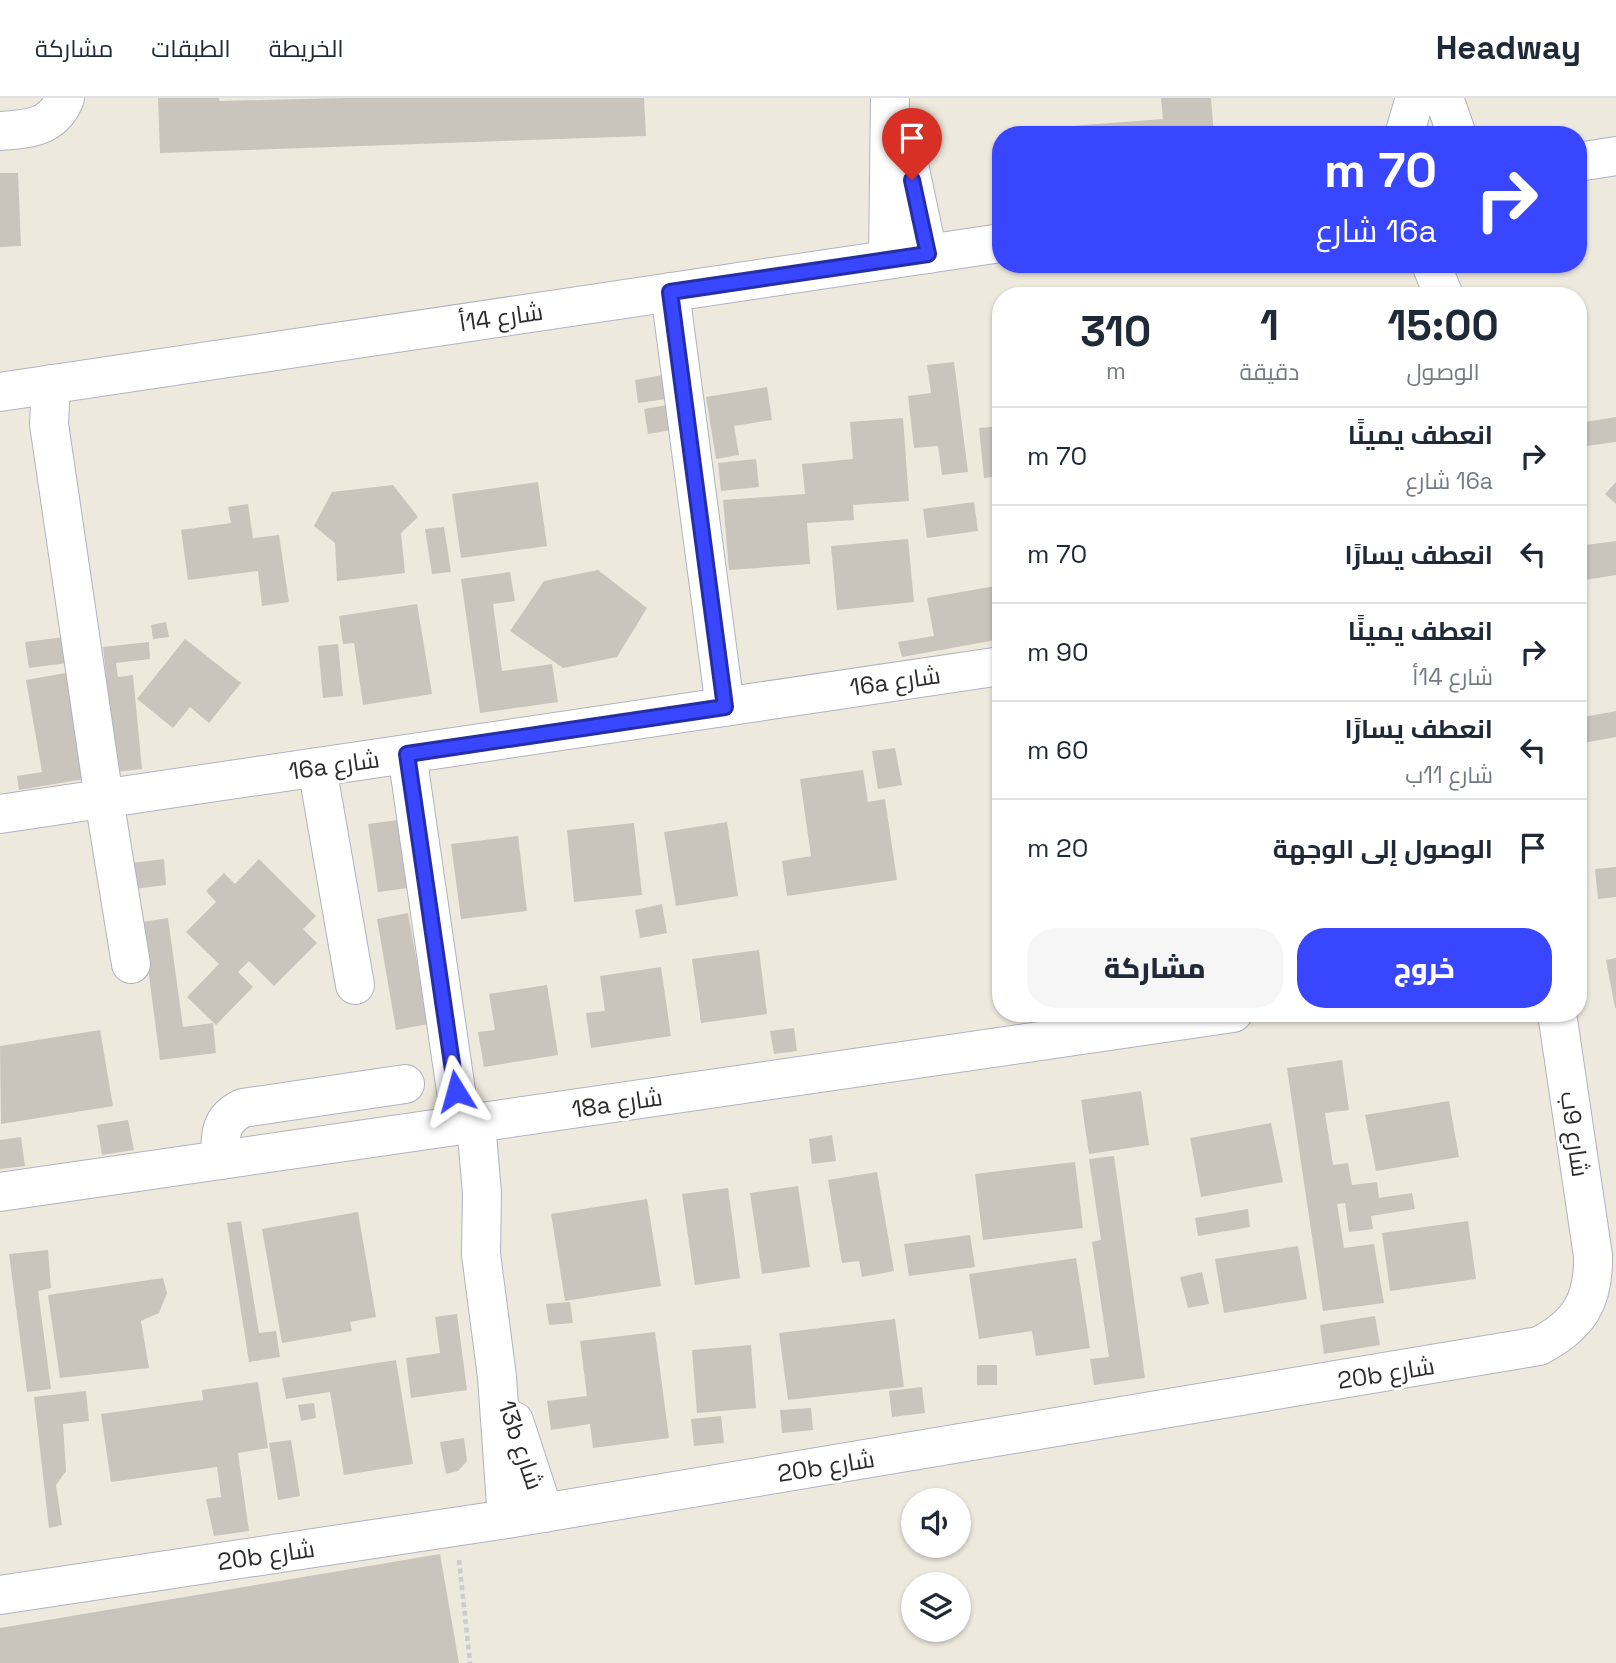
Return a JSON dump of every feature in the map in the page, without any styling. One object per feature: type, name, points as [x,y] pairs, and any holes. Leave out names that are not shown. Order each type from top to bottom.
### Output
[{"type":"street","points":[[0,131],[36,128],[46,124],[65,98]]},
{"type":"street","points":[[892,98],[928,254]]},
{"type":"street","points":[[888,260],[892,98]]},
{"type":"street","points":[[1407,126],[1415,98]]},
{"type":"street","points":[[1444,98],[1455,126]]},
{"type":"street","points":[[1587,161],[1616,156]]},
{"type":"street","name":"شارع 14أ","points":[[0,392],[992,244]]},
{"type":"street","points":[[670,292],[725,707]]},
{"type":"street","points":[[51,384],[49,424],[131,964]]},
{"type":"street","name":"16a شارع","points":[[0,814],[992,667]]},
{"type":"street","name":"13b شارع","points":[[407,754],[461,1114],[482,1193],[481,1254],[497,1377],[507,1519]]},
{"type":"street","points":[[317,767],[355,985]]},
{"type":"street","name":"18a شارع","points":[[0,1192],[221,1160],[461,1114],[1164,1022]]},
{"type":"street","name":"شارع 9ب","points":[[1558,1022],[1593,1256]]},
{"type":"street","points":[[221,1160],[222,1127],[234,1112],[243,1108],[405,1084]]},
{"type":"street","name":"20b شارع","points":[[0,1595],[507,1519],[1539,1346],[1570,1326],[1582,1310],[1590,1293],[1593,1256]]},
{"type":"street","name":"13b شارع","points":[[497,1377],[544,1513]]},
{"type":"path","points":[[455,1527],[470,1663]]},
{"type":"building","points":[[158,98],[219,98],[219,101],[344,98],[644,98],[646,136],[160,153]]},
{"type":"building","points":[[1161,98],[1211,98],[1213,126],[1071,126],[1163,119]]},
{"type":"building","points":[[0,173],[18,173],[21,246],[0,247]]},
{"type":"building","points":[[954,362],[968,472],[942,475],[938,446],[914,448],[908,396],[931,393],[927,365]]},
{"type":"building","points":[[663,375],[666,399],[638,403],[635,380]]},
{"type":"building","points":[[767,387],[772,420],[734,426],[739,455],[716,459],[706,397]]},
{"type":"building","points":[[673,404],[678,429],[648,434],[644,409]]},
{"type":"building","points":[[1616,417],[1616,442],[1587,446],[1587,422]]},
{"type":"building","points":[[903,418],[909,501],[853,505],[854,520],[807,523],[810,564],[729,570],[723,500],[805,494],[802,464],[853,459],[850,422]]},
{"type":"building","points":[[992,427],[992,477],[984,478],[979,428]]},
{"type":"building","points":[[756,459],[759,487],[721,491],[718,463]]},
{"type":"building","points":[[538,482],[547,546],[461,558],[452,494]]},
{"type":"building","points":[[1616,482],[1616,504],[1605,494]]},
{"type":"building","points":[[393,485],[418,517],[401,533],[405,573],[337,581],[335,543],[314,526],[332,492]]},
{"type":"building","points":[[974,502],[978,531],[927,538],[923,509]]},
{"type":"building","points":[[248,504],[253,538],[279,535],[289,602],[262,606],[258,571],[188,580],[181,530],[231,523],[228,507]]},
{"type":"building","points":[[444,527],[451,572],[432,574],[425,529]]},
{"type":"building","points":[[908,539],[914,602],[837,610],[831,546]]},
{"type":"building","points":[[1616,541],[1616,575],[1587,580],[1587,545]]},
{"type":"building","points":[[598,570],[647,608],[617,657],[563,668],[510,631],[544,581]]},
{"type":"building","points":[[510,572],[515,601],[493,604],[502,671],[552,664],[558,702],[480,713],[461,579]]},
{"type":"building","points":[[992,587],[992,641],[902,657],[898,642],[934,636],[927,598]]},
{"type":"building","points":[[417,604],[432,694],[363,705],[354,643],[343,644],[339,616]]},
{"type":"building","points":[[166,622],[169,637],[153,639],[151,625]]},
{"type":"building","points":[[64,637],[67,663],[29,668],[25,642]]},
{"type":"building","points":[[185,639],[241,683],[209,723],[190,707],[173,728],[137,699]]},
{"type":"building","points":[[149,642],[150,659],[116,663],[118,677],[133,675],[142,769],[116,772],[103,647]]},
{"type":"building","points":[[338,644],[343,696],[323,698],[318,646]]},
{"type":"building","points":[[66,673],[84,779],[19,790],[17,776],[42,772],[26,680]]},
{"type":"building","points":[[1616,711],[1616,737],[1587,742],[1587,716]]},
{"type":"building","points":[[895,748],[902,785],[878,789],[872,751]]},
{"type":"building","points":[[863,770],[868,802],[885,799],[897,880],[787,896],[782,861],[811,856],[800,779]]},
{"type":"building","points":[[406,819],[415,887],[378,892],[368,824]]},
{"type":"building","points":[[727,822],[738,896],[676,906],[664,832]]},
{"type":"building","points":[[634,823],[642,895],[574,902],[567,830]]},
{"type":"building","points":[[518,836],[527,911],[461,919],[451,844]]},
{"type":"building","points":[[164,859],[166,885],[134,889],[131,863]]},
{"type":"building","points":[[259,859],[316,916],[303,929],[317,943],[274,986],[249,961],[238,972],[253,987],[216,1025],[187,997],[219,964],[186,932],[216,902],[206,891],[224,873],[235,884]]},
{"type":"building","points":[[1616,867],[1616,897],[1598,899],[1595,869]]},
{"type":"building","points":[[662,904],[667,933],[640,938],[635,910]]},
{"type":"building","points":[[408,913],[428,1024],[396,1030],[377,919]]},
{"type":"building","points":[[168,918],[183,1027],[213,1023],[216,1053],[160,1060],[142,922]]},
{"type":"building","points":[[759,950],[767,1014],[701,1023],[692,959]]},
{"type":"building","points":[[1616,958],[1616,1008],[1615,1008],[1606,960]]},
{"type":"building","points":[[661,967],[671,1036],[591,1048],[586,1013],[605,1011],[600,976]]},
{"type":"building","points":[[547,985],[558,1055],[484,1067],[478,1032],[495,1030],[489,994]]},
{"type":"building","points":[[794,1028],[797,1051],[774,1054],[770,1031]]},
{"type":"building","points":[[100,1030],[113,1106],[1,1124],[0,1046]]},
{"type":"building","points":[[1342,1060],[1349,1110],[1325,1113],[1333,1165],[1348,1163],[1352,1185],[1377,1182],[1379,1198],[1412,1193],[1415,1209],[1371,1216],[1373,1229],[1349,1232],[1345,1203],[1337,1204],[1344,1248],[1374,1244],[1384,1303],[1323,1311],[1287,1068]]},
{"type":"building","points":[[1141,1091],[1149,1145],[1089,1154],[1081,1100]]},
{"type":"building","points":[[1449,1101],[1459,1157],[1376,1171],[1365,1115]]},
{"type":"building","points":[[128,1120],[134,1150],[102,1155],[97,1125]]},
{"type":"building","points":[[1271,1123],[1283,1182],[1201,1197],[1190,1138]]},
{"type":"building","points":[[832,1135],[836,1161],[812,1164],[809,1139]]},
{"type":"building","points":[[21,1137],[25,1166],[0,1169],[0,1140]]},
{"type":"building","points":[[1114,1156],[1145,1378],[1094,1385],[1090,1359],[1109,1357],[1092,1242],[1101,1240],[1089,1159]]},
{"type":"building","points":[[1075,1162],[1083,1228],[983,1240],[975,1174]]},
{"type":"building","points":[[877,1172],[894,1271],[862,1277],[859,1261],[842,1263],[828,1180]]},
{"type":"building","points":[[798,1186],[810,1267],[762,1274],[750,1193]]},
{"type":"building","points":[[728,1188],[740,1278],[695,1285],[682,1194]]},
{"type":"building","points":[[647,1199],[661,1286],[565,1301],[551,1214]]},
{"type":"building","points":[[1248,1209],[1250,1227],[1198,1236],[1195,1218]]},
{"type":"building","points":[[358,1212],[376,1317],[350,1322],[352,1331],[282,1343],[262,1229]]},
{"type":"building","points":[[241,1221],[259,1333],[276,1331],[280,1357],[249,1362],[227,1223]]},
{"type":"building","points":[[1468,1221],[1476,1279],[1390,1291],[1382,1233]]},
{"type":"building","points":[[970,1235],[975,1267],[909,1276],[904,1244]]},
{"type":"building","points":[[1298,1246],[1307,1299],[1224,1313],[1215,1259]]},
{"type":"building","points":[[48,1250],[51,1288],[38,1291],[51,1389],[27,1392],[9,1254]]},
{"type":"building","points":[[1076,1258],[1090,1348],[1036,1356],[1032,1331],[979,1339],[969,1274]]},
{"type":"building","points":[[1202,1272],[1209,1304],[1188,1308],[1180,1277]]},
{"type":"building","points":[[163,1278],[167,1293],[159,1313],[141,1321],[149,1368],[60,1378],[48,1295]]},
{"type":"building","points":[[570,1302],[573,1323],[549,1325],[546,1304]]},
{"type":"building","points":[[457,1314],[467,1390],[411,1398],[406,1358],[440,1353],[435,1317]]},
{"type":"building","points":[[1375,1316],[1380,1345],[1324,1354],[1320,1325]]},
{"type":"building","points":[[895,1319],[904,1387],[788,1400],[779,1333]]},
{"type":"building","points":[[655,1332],[669,1438],[593,1448],[590,1424],[551,1430],[547,1401],[587,1396],[580,1341]]},
{"type":"building","points":[[751,1345],[756,1408],[697,1413],[692,1350]]},
{"type":"building","points":[[396,1360],[413,1464],[344,1475],[330,1392],[286,1399],[282,1378]]},
{"type":"building","points":[[977,1365],[997,1365],[997,1385],[977,1385]]},
{"type":"building","points":[[258,1382],[268,1448],[238,1453],[249,1531],[214,1536],[206,1499],[221,1497],[217,1467],[111,1482],[101,1414],[203,1400],[202,1390]]},
{"type":"building","points":[[922,1387],[925,1413],[892,1417],[889,1391]]},
{"type":"building","points":[[86,1391],[89,1421],[63,1424],[66,1471],[56,1485],[62,1525],[49,1528],[34,1397]]},
{"type":"building","points":[[314,1403],[316,1418],[301,1421],[298,1405]]},
{"type":"building","points":[[811,1408],[813,1430],[782,1433],[780,1410]]},
{"type":"building","points":[[721,1416],[724,1443],[694,1446],[691,1419]]},
{"type":"building","points":[[464,1438],[467,1461],[458,1471],[446,1474],[440,1442]]},
{"type":"building","points":[[291,1440],[300,1496],[278,1500],[269,1443]]},
{"type":"building","points":[[440,1554],[459,1663],[0,1663],[0,1628]]},
{"type":"route","points":[[456,1091],[407,754],[725,707],[670,292],[928,254],[912,180]]}]
